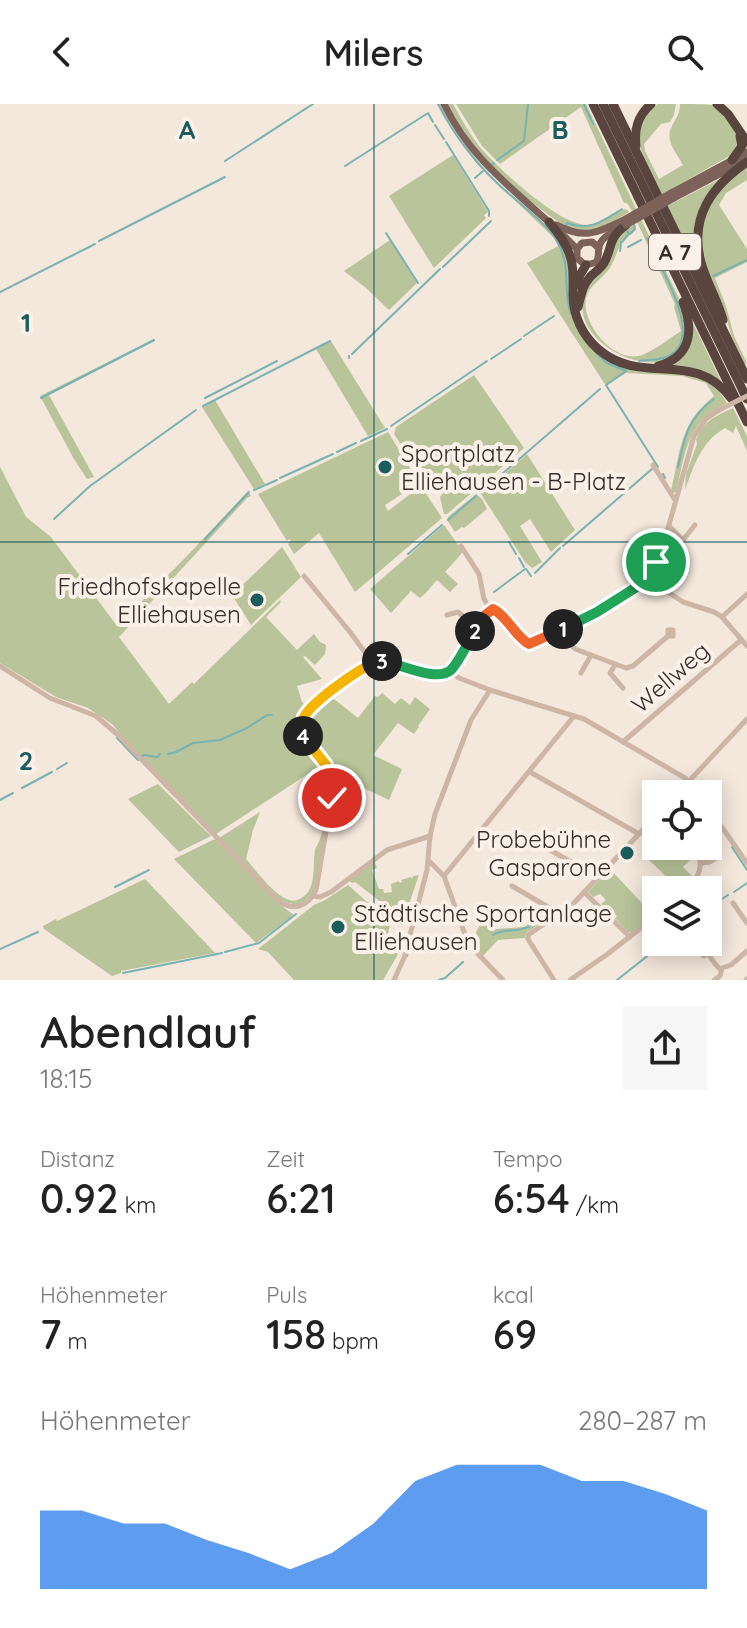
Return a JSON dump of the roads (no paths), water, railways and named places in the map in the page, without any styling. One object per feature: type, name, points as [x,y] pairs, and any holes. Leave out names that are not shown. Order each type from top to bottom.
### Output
[{"type":"highway","name":"A 7","points":[[593,104],[747,423]]},
{"type":"highway","name":"A 7","points":[[603,104],[747,398]]},
{"type":"highway","points":[[613,104],[747,379]]},
{"type":"highway","points":[[638,157],[636,127],[651,104]]},
{"type":"highway","points":[[717,104],[728,114],[747,142]]},
{"type":"highway","points":[[731,346],[718,302],[701,262],[698,232],[702,215],[714,191],[743,160],[742,132]]},
{"type":"highway","points":[[578,307],[586,282],[603,265],[610,242],[624,223]]},
{"type":"highway","points":[[553,224],[570,256],[573,301],[589,340],[603,353],[637,368],[681,370],[705,375],[725,391],[747,423]]},
{"type":"highway","points":[[581,254],[577,294],[582,320],[593,338],[612,355],[640,366],[667,363],[681,354],[689,334],[688,314],[676,275]]},
{"type":"highway","points":[[573,287],[581,254]]},
{"type":"main road","points":[[444,104],[472,150],[494,174],[553,224],[581,254],[597,261],[600,255],[595,245]]},
{"type":"main road","points":[[581,254],[624,223],[743,160]]},
{"type":"main road","points":[[553,224],[570,232],[585,234],[624,223]]},
{"type":"street","points":[[461,546],[479,574],[484,599],[491,610],[500,613],[529,644],[597,612],[648,579],[669,526],[690,446],[700,426],[719,410],[747,398]]},
{"type":"street","points":[[653,465],[676,501]]},
{"type":"street","points":[[665,590],[683,540],[695,525]]},
{"type":"street","points":[[669,526],[683,540]]},
{"type":"street","points":[[304,576],[372,662]]},
{"type":"street","points":[[648,579],[683,602],[722,617],[747,646]]},
{"type":"street","points":[[722,617],[747,594]]},
{"type":"street","points":[[0,666],[44,695],[100,719],[277,900],[288,906],[301,906],[313,896],[318,883],[332,794],[327,767],[305,741],[301,730],[307,714],[320,699],[372,662],[388,662],[428,674],[450,671],[481,619],[491,610]]},
{"type":"street","points":[[447,615],[458,612],[477,628]]},
{"type":"street","points":[[561,630],[570,645],[624,668],[631,667],[668,636]]},
{"type":"street","name":"Wellweg","points":[[623,742],[741,640]]},
{"type":"street","points":[[581,673],[591,655]]},
{"type":"street","points":[[615,665],[610,673],[623,688]]},
{"type":"street","points":[[450,671],[459,678],[490,690],[574,716],[687,780]]},
{"type":"street","points":[[394,980],[404,958],[428,860],[435,814],[471,720],[490,690]]},
{"type":"street","points":[[444,876],[574,716]]},
{"type":"street","points":[[691,780],[747,719]]},
{"type":"street","points":[[530,772],[639,834]]},
{"type":"street","points":[[722,827],[747,863]]},
{"type":"street","points":[[554,980],[528,937],[572,905],[642,831]]},
{"type":"street","points":[[313,896],[325,896],[387,850],[430,836]]},
{"type":"street","points":[[532,840],[598,877]]},
{"type":"street","points":[[428,860],[444,876],[467,940],[503,980]]},
{"type":"street","points":[[698,876],[700,860]]},
{"type":"street","points":[[701,863],[713,860]]},
{"type":"street","points":[[512,886],[560,914]]},
{"type":"street","points":[[584,892],[630,937]]},
{"type":"street","points":[[733,903],[747,923]]},
{"type":"street","points":[[570,980],[642,927]]},
{"type":"street","points":[[714,980],[722,975],[725,966],[731,965],[747,951]]},
{"type":"street","points":[[710,956],[722,975]]},
{"type":"waterway","points":[[225,161],[313,104]]},
{"type":"waterway","points":[[438,104],[457,136],[480,165],[553,235],[565,262],[571,314]]},
{"type":"waterway","points":[[497,160],[524,141],[528,104]]},
{"type":"waterway","points":[[584,104],[593,124]]},
{"type":"waterway","points":[[345,166],[428,113],[433,122]]},
{"type":"waterway","points":[[435,125],[444,139]]},
{"type":"waterway","points":[[446,142],[489,211],[489,216]]},
{"type":"waterway","points":[[475,178],[483,171]]},
{"type":"waterway","points":[[99,241],[225,177]]},
{"type":"waterway","points":[[566,225],[589,226],[622,209]]},
{"type":"waterway","points":[[443,267],[491,221]]},
{"type":"waterway","points":[[630,234],[635,229],[634,225]]},
{"type":"waterway","points":[[620,251],[621,243],[629,234],[627,231]]},
{"type":"waterway","points":[[386,233],[418,283]]},
{"type":"waterway","points":[[639,361],[671,355],[681,342],[683,328],[674,296],[647,238]]},
{"type":"waterway","points":[[628,247],[641,240]]},
{"type":"waterway","points":[[0,292],[95,244]]},
{"type":"waterway","points":[[713,276],[747,260]]},
{"type":"waterway","points":[[352,354],[440,269]]},
{"type":"waterway","points":[[524,336],[554,316]]},
{"type":"waterway","points":[[491,359],[521,339]]},
{"type":"waterway","points":[[41,398],[154,340]]},
{"type":"waterway","points":[[203,406],[330,341]]},
{"type":"waterway","points":[[596,353],[607,363],[626,371]]},
{"type":"waterway","points":[[205,398],[277,361]]},
{"type":"waterway","points":[[391,426],[487,361]]},
{"type":"waterway","points":[[626,371],[606,385],[658,467]]},
{"type":"waterway","points":[[480,493],[600,389]]},
{"type":"waterway","points":[[678,467],[685,437],[693,421],[714,399]]},
{"type":"waterway","points":[[54,519],[90,486],[196,410]]},
{"type":"waterway","points":[[361,441],[387,429]]},
{"type":"waterway","points":[[337,452],[356,443]]},
{"type":"waterway","points":[[280,478],[333,454]]},
{"type":"waterway","points":[[563,546],[652,469]]},
{"type":"waterway","points":[[663,474],[665,478]]},
{"type":"waterway","points":[[254,490],[277,480]]},
{"type":"waterway","points":[[205,539],[249,492]]},
{"type":"waterway","points":[[448,520],[476,496]]},
{"type":"waterway","points":[[408,554],[442,525]]},
{"type":"waterway","points":[[509,542],[516,554]]},
{"type":"waterway","points":[[535,573],[560,548]]},
{"type":"waterway","points":[[519,558],[524,567]]},
{"type":"waterway","points":[[494,592],[525,569]]},
{"type":"waterway","points":[[526,569],[531,576]]},
{"type":"waterway","points":[[168,754],[193,743],[220,740],[272,715]]},
{"type":"waterway","points":[[117,738],[138,760]]},
{"type":"waterway","points":[[142,756],[157,757],[160,754]]},
{"type":"waterway","points":[[57,769],[67,763]]},
{"type":"waterway","points":[[22,788],[52,772]]},
{"type":"waterway","points":[[0,800],[13,793]]},
{"type":"waterway","points":[[732,847],[747,870]]},
{"type":"waterway","points":[[115,887],[149,870]]},
{"type":"waterway","points":[[734,892],[747,883]]},
{"type":"waterway","points":[[722,899],[728,895]]},
{"type":"waterway","points":[[225,952],[259,943],[296,914]]},
{"type":"waterway","points":[[536,923],[550,914]]},
{"type":"waterway","points":[[493,935],[532,925]]},
{"type":"waterway","points":[[0,949],[38,932]]},
{"type":"waterway","points":[[407,956],[410,943]]},
{"type":"waterway","points":[[123,973],[222,953]]},
{"type":"waterway","points":[[617,980],[647,956]]},
{"type":"waterway","points":[[439,980],[463,962]]},
{"type":"place","name":"Sportplatz Elliehausen - B-Platz","points":[[385,467]]},
{"type":"place","name":"Friedhofskapelle Elliehausen","points":[[257,600]]},
{"type":"place","name":"Probebühne Gasparone","points":[[627,853]]},
{"type":"place","name":"Städtische Sportanlage Elliehausen","points":[[338,927]]}]
